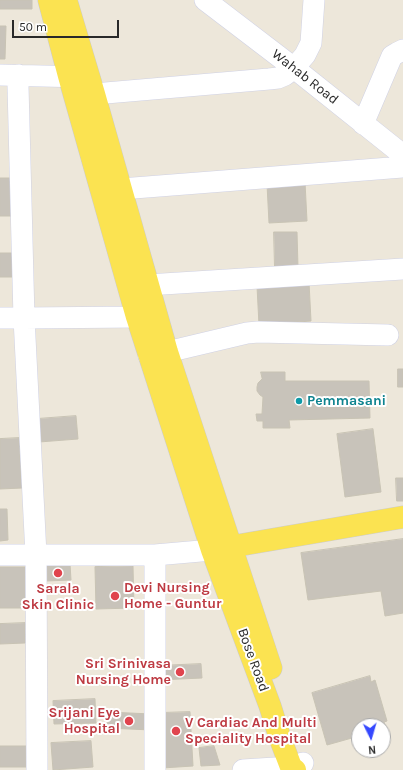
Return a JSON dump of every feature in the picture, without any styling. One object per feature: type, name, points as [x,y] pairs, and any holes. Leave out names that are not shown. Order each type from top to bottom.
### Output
[{"type":"main road","points":[[50,0],[121,189],[147,285],[146,315]]},
{"type":"main road","points":[[66,0],[82,86],[146,315]]},
{"type":"main road","name":"Bose Road","points":[[146,315],[222,548],[280,738],[298,768]]},
{"type":"main road","points":[[222,548],[403,517]]},
{"type":"street","name":"Wahab Road","points":[[205,0],[294,68],[403,156]]},
{"type":"street","points":[[9,75],[82,86],[269,80],[278,78],[294,68],[305,55],[311,43],[314,0]]},
{"type":"street","points":[[364,124],[392,56],[403,50]]},
{"type":"street","points":[[9,75],[18,86],[24,318],[36,555],[37,770]]},
{"type":"street","points":[[121,189],[403,167]]},
{"type":"street","points":[[147,285],[403,269]]},
{"type":"street","points":[[0,318],[146,315]]},
{"type":"street","points":[[158,354],[247,333],[258,332],[388,335]]},
{"type":"street","points":[[0,555],[155,554],[222,548]]},
{"type":"street","points":[[155,554],[155,770]]},
{"type":"street","points":[[243,770],[298,768]]},
{"type":"building","points":[[0,0],[32,0],[32,9],[0,9]]},
{"type":"building","points":[[0,26],[6,26],[5,59],[0,59]]},
{"type":"building","points":[[0,178],[13,178],[12,216],[0,216]]},
{"type":"building","points":[[305,182],[307,221],[269,223],[267,184]]},
{"type":"building","points":[[274,232],[297,232],[298,268],[275,269]]},
{"type":"building","points":[[0,253],[13,253],[13,277],[0,277]]},
{"type":"building","points":[[309,282],[311,321],[259,325],[257,286]]},
{"type":"building","points":[[398,369],[403,369],[403,387],[398,387]]},
{"type":"building","points":[[261,372],[285,372],[285,381],[369,381],[370,418],[289,420],[290,428],[263,428],[263,421],[257,421],[256,414],[262,414],[263,397],[257,391],[258,383],[262,379]]},
{"type":"building","points":[[76,416],[78,439],[39,442],[37,419]]},
{"type":"building","points":[[373,429],[381,492],[345,497],[337,434]]},
{"type":"building","points":[[19,438],[22,488],[0,489],[0,439]]},
{"type":"building","points":[[396,478],[403,478],[403,501],[397,501]]},
{"type":"building","points":[[0,509],[7,509],[8,540],[0,541]]},
{"type":"building","points":[[403,539],[403,613],[385,616],[381,591],[308,600],[301,553]]},
{"type":"building","name":"Sarala Skin Clinic","points":[[70,564],[71,580],[46,581],[45,566]]},
{"type":"building","name":"Devi Nursing Home - Guntur","points":[[133,566],[134,608],[96,609],[95,567]]},
{"type":"building","points":[[0,567],[26,567],[26,608],[0,608]]},
{"type":"building","points":[[25,623],[25,643],[0,644],[0,624]]},
{"type":"building","name":"Sri Srinivasa Nursing Home","points":[[201,664],[202,678],[159,680],[158,666]]},
{"type":"building","points":[[370,676],[371,682],[375,680],[386,718],[351,718],[351,738],[327,745],[312,693]]},
{"type":"building","points":[[95,699],[96,723],[54,724],[53,701]]},
{"type":"building","name":"Srijani Eye Hospital","points":[[108,712],[151,714],[151,730],[107,728]]},
{"type":"building","name":"V Cardiac And Multi Speciality Hospital","points":[[190,712],[193,766],[162,768],[160,713]]},
{"type":"building","points":[[91,741],[93,767],[53,770],[51,743]]},
{"type":"building","points":[[0,746],[28,746],[28,767],[0,767]]},
{"type":"building","points":[[214,746],[220,765],[201,766],[199,748]]},
{"type":"place","name":"Pemmasani","points":[[299,401]]},
{"type":"place","name":"Sarala Skin Clinic","points":[[58,573]]},
{"type":"place","name":"Devi Nursing Home - Guntur","points":[[115,596]]},
{"type":"place","name":"Sri Srinivasa Nursing Home","points":[[180,672]]},
{"type":"place","name":"Srijani Eye Hospital","points":[[129,721]]},
{"type":"place","name":"V Cardiac And Multi Speciality Hospital","points":[[176,731]]}]
